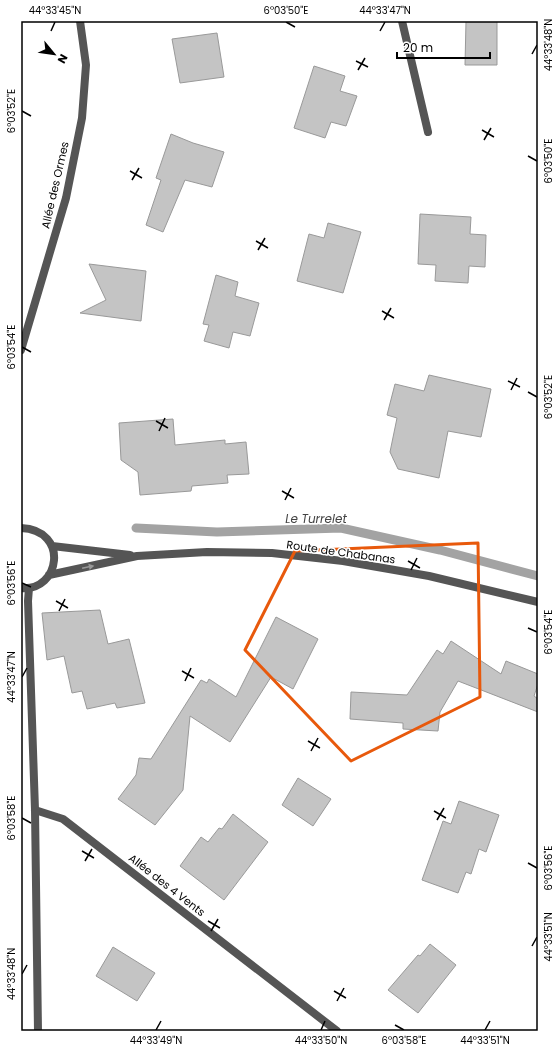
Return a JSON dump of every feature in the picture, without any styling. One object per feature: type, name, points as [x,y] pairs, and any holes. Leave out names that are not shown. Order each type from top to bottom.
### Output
[{"type":"street","name":"Allée des Ormes","points":[[21,350],[66,198],[82,118],[86,65],[80,21]]},
{"type":"street","points":[[402,21],[428,132]]},
{"type":"street","points":[[21,528],[30,528],[39,531],[47,538],[52,546],[54,556],[53,566],[43,582],[25,588],[28,609],[35,810],[38,1031]]},
{"type":"street","name":"Route de Chabanas","points":[[52,546],[137,556]]},
{"type":"street","name":"Route de Chabanas","points":[[49,574],[137,556],[207,552],[272,554],[343,560],[429,576],[538,602]]},
{"type":"street","name":"Allée des 4 Vents","points":[[35,810],[63,819],[337,1031]]},
{"type":"highlighted area","points":[[478,543],[480,697],[351,761],[245,650],[295,551]]},
{"type":"building","points":[[466,21],[497,21],[497,65],[465,65]]},
{"type":"building","points":[[217,33],[224,77],[180,83],[172,39]]},
{"type":"building","points":[[314,66],[345,76],[340,91],[357,96],[346,126],[331,122],[325,138],[294,128]]},
{"type":"building","points":[[171,134],[193,143],[224,152],[212,187],[185,180],[163,232],[146,225],[161,180],[156,178]]},
{"type":"building","points":[[420,214],[471,217],[470,234],[486,235],[485,267],[469,266],[468,283],[435,281],[436,265],[418,264]]},
{"type":"building","points":[[328,223],[361,232],[343,293],[297,281],[309,234],[324,238]]},
{"type":"building","points":[[89,264],[146,271],[141,321],[80,313],[106,300]]},
{"type":"building","points":[[216,275],[238,282],[235,296],[259,303],[250,336],[233,332],[229,348],[204,341],[209,325],[203,324]]},
{"type":"building","points":[[429,375],[491,389],[481,437],[448,431],[439,478],[398,469],[390,452],[397,418],[387,415],[395,384],[424,391]]},
{"type":"building","points":[[173,419],[175,445],[225,440],[225,444],[246,442],[249,474],[227,475],[228,483],[192,486],[191,491],[140,495],[138,472],[121,460],[119,423]]},
{"type":"building","points":[[100,610],[108,644],[129,639],[145,703],[117,708],[115,703],[87,709],[82,691],[72,693],[64,656],[47,660],[42,613]]},
{"type":"building","points":[[276,617],[318,639],[293,689],[271,677],[230,742],[190,716],[183,790],[155,825],[118,799],[136,775],[139,758],[151,759],[201,680],[207,683],[209,679],[236,697]]},
{"type":"building","points":[[451,641],[501,674],[506,661],[538,674],[538,684],[534,696],[538,699],[538,712],[458,681],[440,712],[438,731],[403,729],[403,723],[350,719],[351,692],[407,695],[437,650],[443,654]]},
{"type":"building","points":[[298,778],[331,799],[313,826],[282,805]]},
{"type":"building","points":[[459,801],[499,815],[486,852],[479,849],[471,874],[466,872],[458,893],[422,880],[443,821],[451,824]]},
{"type":"building","points":[[233,814],[268,842],[224,900],[180,866],[201,837],[208,842],[219,828],[222,829]]},
{"type":"building","points":[[430,944],[456,965],[418,1013],[388,990],[418,955],[420,956]]},
{"type":"building","points":[[113,947],[155,973],[137,1001],[96,976]]},
{"type":"waterway","name":"Le Turrelet","points":[[136,528],[217,532],[341,528],[440,550],[538,576]]}]
